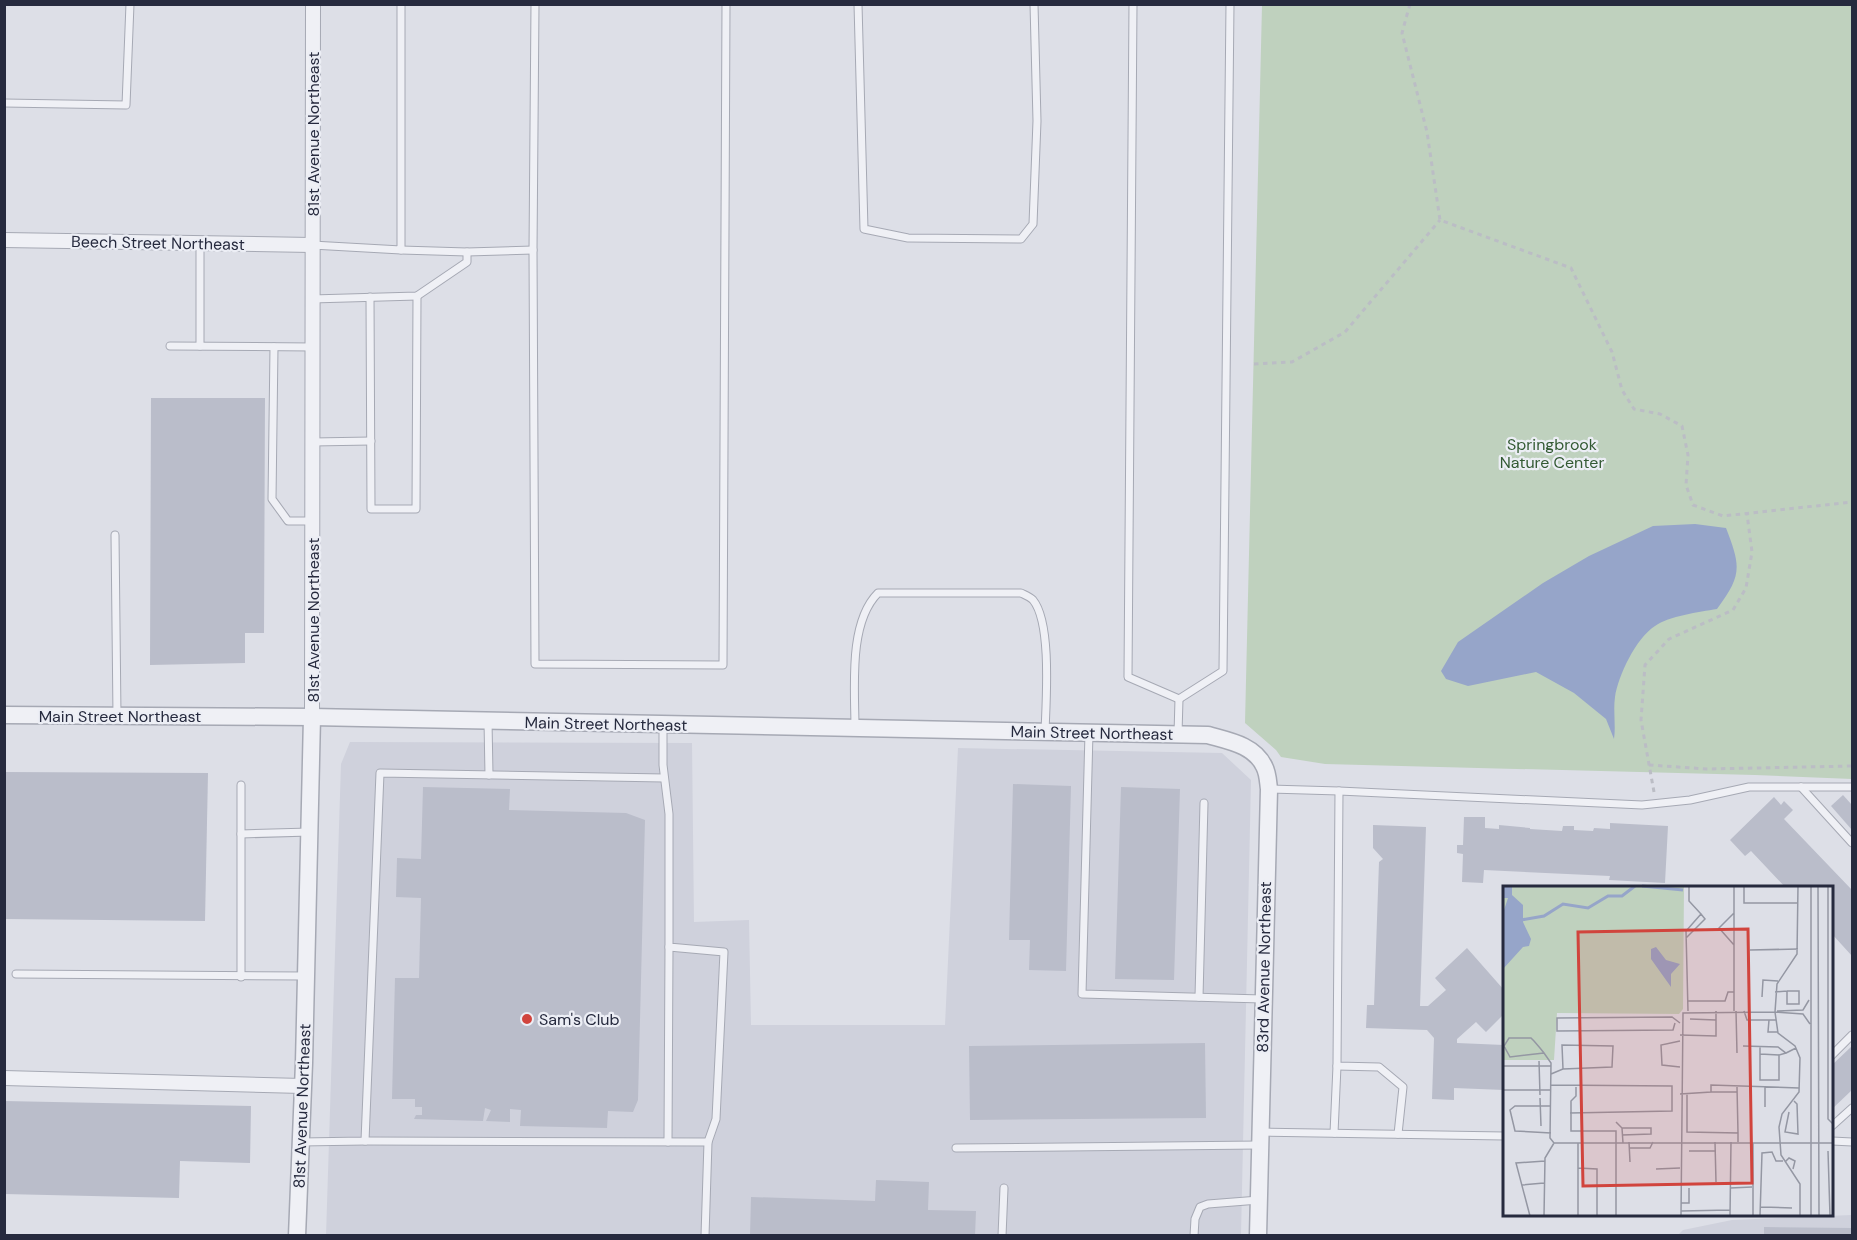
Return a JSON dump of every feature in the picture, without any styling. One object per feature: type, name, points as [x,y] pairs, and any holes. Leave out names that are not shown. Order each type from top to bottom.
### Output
[{"type":"street","name":"81st Avenue Northeast","points":[[297,1236],[312,717],[313,4]]},
{"type":"street","name":"Beech Street Northeast","points":[[4,240],[312,245]]},
{"type":"street","name":"Main Street Northeast","points":[[4,715],[312,717],[1208,735]]},
{"type":"street","name":"83rd Avenue Northeast","points":[[1208,735],[1233,742],[1254,752],[1265,767],[1269,789],[1258,1236]]},
{"type":"street","points":[[4,1078],[302,1086]]},
{"type":"lane","points":[[4,104],[126,105],[130,4]]},
{"type":"lane","points":[[401,4],[401,250]]},
{"type":"lane","points":[[535,4],[533,250],[535,663],[723,665],[726,4]]},
{"type":"lane","points":[[858,4],[864,229],[908,238],[1021,239],[1033,224],[1037,121],[1034,4]]},
{"type":"lane","points":[[1133,4],[1128,677],[1179,699]]},
{"type":"lane","points":[[1179,699],[1223,671],[1230,4]]},
{"type":"lane","points":[[200,243],[200,346]]},
{"type":"lane","points":[[312,245],[467,252],[533,250]]},
{"type":"lane","points":[[312,299],[417,296],[467,262],[467,252]]},
{"type":"lane","points":[[370,297],[371,509],[416,509],[417,296]]},
{"type":"lane","points":[[170,346],[313,347]]},
{"type":"lane","points":[[274,347],[272,499],[288,521],[313,522]]},
{"type":"lane","points":[[313,442],[371,441]]},
{"type":"lane","points":[[115,535],[117,716]]},
{"type":"lane","points":[[855,729],[855,676],[861,621],[878,593],[1021,593],[1032,598],[1042,618],[1047,680],[1045,732]]},
{"type":"lane","points":[[1178,734],[1179,699]]},
{"type":"lane","points":[[488,721],[489,775]]},
{"type":"lane","points":[[663,725],[664,778],[669,814],[668,1142]]},
{"type":"lane","points":[[1089,733],[1082,994],[1263,999]]},
{"type":"lane","points":[[365,1141],[380,773],[664,778]]},
{"type":"lane","points":[[241,784],[241,977]]},
{"type":"lane","points":[[1269,789],[1642,805],[1690,800],[1749,787],[1852,788]]},
{"type":"lane","points":[[1801,787],[1852,843]]},
{"type":"lane","points":[[1334,1133],[1337,1066],[1339,791]]},
{"type":"lane","points":[[1199,997],[1204,802]]},
{"type":"lane","points":[[241,834],[310,832]]},
{"type":"lane","points":[[669,947],[724,952],[716,1119],[708,1143],[705,1236]]},
{"type":"lane","points":[[16,974],[306,976]]},
{"type":"lane","points":[[1833,1054],[1852,1035]]},
{"type":"lane","points":[[1337,1066],[1379,1067],[1402,1087],[1398,1134]]},
{"type":"lane","points":[[1833,1125],[1852,1107]]},
{"type":"lane","points":[[956,1148],[1260,1138],[1334,1133],[1503,1136]]},
{"type":"lane","points":[[1833,1141],[1852,1142]]},
{"type":"lane","points":[[300,1142],[708,1143]]},
{"type":"lane","points":[[1002,1236],[1004,1188]]},
{"type":"lane","points":[[1194,1236],[1195,1219],[1200,1207],[1208,1204],[1259,1200]]},
{"type":"path","points":[[1254,364],[1292,362],[1346,332],[1440,220],[1428,132],[1402,33],[1410,4]]},
{"type":"path","points":[[1440,220],[1571,268],[1612,352],[1622,390],[1634,409],[1660,414],[1682,426],[1688,455],[1686,484],[1693,505],[1723,516],[1852,502]]},
{"type":"path","points":[[1656,803],[1641,720],[1646,665],[1669,639],[1733,610],[1746,588],[1752,552],[1747,514]]},
{"type":"path","points":[[1649,765],[1707,769],[1852,766]]},
{"type":"shaded area","points":[[350,742],[692,743],[694,922],[749,920],[751,1025],[945,1025],[958,748],[1222,753],[1251,780],[1241,1235],[326,1236],[341,764]]},
{"type":"shaded area","points":[[1852,1215],[1852,1235],[1677,1236],[1683,1230],[1732,1220]]},
{"type":"green space","name":"Springbrook Nature Center","points":[[1262,5],[1852,5],[1852,779],[1325,764],[1281,757],[1245,723]]},
{"type":"water","points":[[1695,524],[1726,528],[1736,562],[1735,579],[1717,609],[1668,620],[1655,626],[1641,639],[1624,668],[1617,688],[1614,702],[1614,739],[1606,719],[1574,693],[1536,672],[1468,686],[1446,679],[1441,671],[1458,642],[1543,583],[1589,556],[1653,526]]},
{"type":"building","points":[[151,398],[265,398],[264,633],[245,633],[245,663],[150,665]]},
{"type":"building","points":[[5,772],[208,773],[205,921],[5,919]]},
{"type":"building","points":[[1013,784],[1071,786],[1066,971],[1029,970],[1030,940],[1009,940]]},
{"type":"building","points":[[423,787],[510,789],[509,810],[626,813],[645,820],[638,1100],[633,1112],[608,1111],[607,1128],[520,1126],[521,1110],[510,1109],[510,1122],[486,1121],[491,1110],[485,1108],[483,1121],[414,1119],[416,1115],[422,1115],[422,1107],[415,1107],[415,1099],[392,1099],[395,978],[419,978],[421,898],[396,897],[397,858],[421,859]]},
{"type":"building","points":[[1121,787],[1180,789],[1174,980],[1115,979]]},
{"type":"building","points":[[1843,795],[1852,805],[1852,830],[1831,806]]},
{"type":"building","points":[[1774,797],[1781,805],[1784,801],[1793,810],[1784,819],[1852,890],[1852,956],[1833,935],[1833,886],[1784,886],[1751,851],[1745,856],[1730,840]]},
{"type":"building","points":[[1464,817],[1485,817],[1485,828],[1499,829],[1499,825],[1562,831],[1563,826],[1574,826],[1574,830],[1593,831],[1594,828],[1610,829],[1610,823],[1668,826],[1665,883],[1609,880],[1610,876],[1484,870],[1483,883],[1462,882],[1463,854],[1457,853],[1457,845],[1463,845]]},
{"type":"building","points":[[1373,825],[1426,827],[1420,1006],[1428,1006],[1446,990],[1435,978],[1467,948],[1503,989],[1503,1015],[1486,1032],[1476,1022],[1457,1039],[1457,1043],[1503,1045],[1503,1090],[1454,1088],[1454,1100],[1432,1099],[1434,1038],[1427,1030],[1366,1028],[1367,1005],[1374,1005],[1379,862],[1383,859],[1373,848]]},
{"type":"building","points":[[1205,1043],[1206,1118],[970,1120],[969,1046]]},
{"type":"building","points":[[1852,1046],[1852,1090],[1833,1108],[1833,1064]]},
{"type":"building","points":[[4,1101],[251,1106],[250,1163],[180,1161],[179,1198],[4,1194]]},
{"type":"building","points":[[876,1180],[929,1182],[928,1210],[976,1211],[975,1236],[750,1236],[751,1197],[875,1201]]},
{"type":"building","points":[[1764,1227],[1852,1228],[1852,1236],[1764,1236]]},
{"type":"place","name":"Sam's Club","points":[[527,1019]]}]
